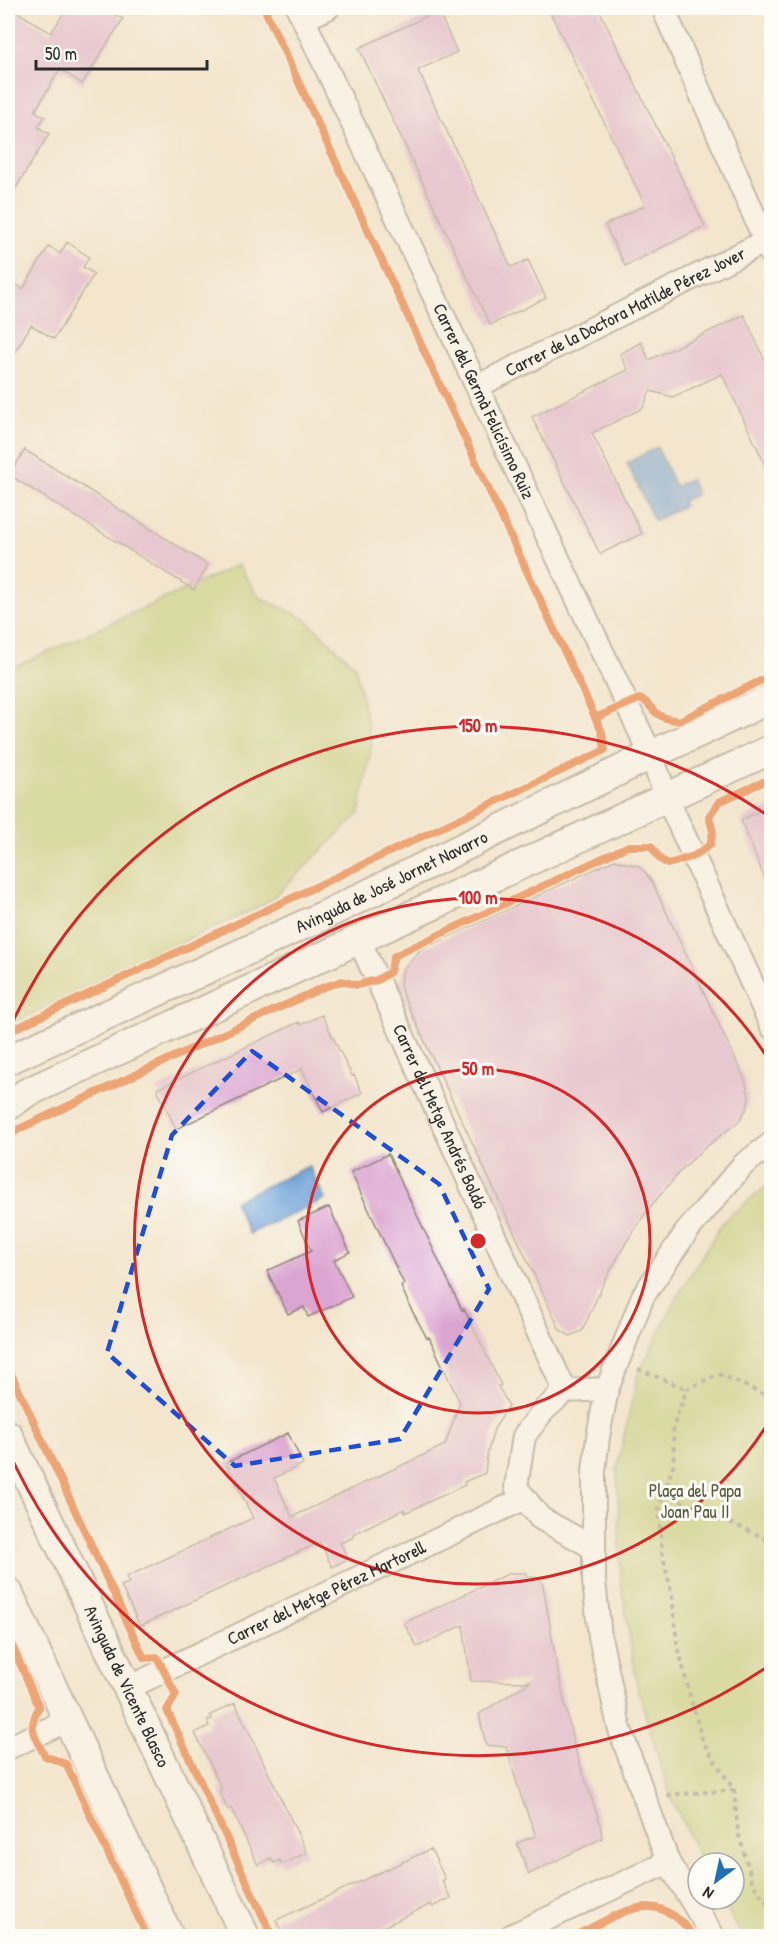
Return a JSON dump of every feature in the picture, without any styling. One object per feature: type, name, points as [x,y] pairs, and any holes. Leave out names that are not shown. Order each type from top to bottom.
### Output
[{"type":"street","points":[[301,13],[328,8]]},
{"type":"street","points":[[663,8],[769,245]]},
{"type":"street","name":"Carrer del Germà Felicísimo Ruiz","points":[[301,13],[651,755],[666,796],[771,1027]]},
{"type":"street","name":"Carrer de la Doctora Matilde Pérez Jover","points":[[478,386],[769,245]]},
{"type":"street","name":"Avinguda de José Jornet Navarro","points":[[8,1060],[327,914],[771,698]]},
{"type":"street","name":"Avinguda de José Jornet Navarro","points":[[8,1106],[26,1093],[771,748]]},
{"type":"street","name":"Carrer del Metge Andrés Boldó","points":[[359,940],[565,1391]]},
{"type":"street","points":[[713,1936],[668,1862],[619,1727],[600,1637],[594,1581],[594,1471],[607,1389],[643,1296],[687,1231],[743,1165],[771,1143]]},
{"type":"street","points":[[594,1548],[540,1518],[516,1487],[524,1436],[543,1411],[565,1391],[607,1389]]},
{"type":"street","name":"Avinguda de Vicente Blasco","points":[[8,1435],[244,1936]]},
{"type":"street","name":"Carrer del Metge Pérez Martorell","points":[[128,1688],[525,1498]]},
{"type":"street","points":[[8,1592],[169,1936]]},
{"type":"street","points":[[8,1748],[68,1720]]},
{"type":"street","points":[[511,1936],[668,1862]]},
{"type":"path","points":[[618,1361],[687,1389]]},
{"type":"path","points":[[771,1398],[719,1374],[687,1389],[674,1427],[674,1463],[659,1507],[662,1552],[672,1596],[677,1642],[689,1692],[703,1742],[734,1790],[738,1832],[753,1884],[771,1910]]},
{"type":"path","points":[[664,1494],[771,1541]]},
{"type":"path","points":[[645,1796],[734,1790]]},
{"type":"highlighted area","points":[[252,1051],[439,1184],[489,1289],[400,1439],[235,1466],[107,1353],[172,1135]]},
{"type":"green space","points":[[238,565],[259,597],[304,618],[355,666],[372,744],[359,814],[268,903],[116,972],[8,1026],[8,670]]},
{"type":"green space","name":"Plaça del Papa Joan Pau II","points":[[771,1183],[772,1936],[743,1936],[727,1911],[746,1911],[746,1851],[696,1851],[671,1798],[638,1691],[621,1583],[617,1468],[638,1374],[680,1292],[724,1220]]},
{"type":"water","points":[[657,447],[675,486],[690,479],[697,494],[682,501],[684,506],[654,521],[627,463]]},
{"type":"water","points":[[309,1166],[325,1199],[249,1234],[234,1201]]},
{"type":"building","points":[[8,8],[51,33],[67,8],[105,8],[123,19],[82,84],[60,69],[35,111],[45,117],[38,127],[49,134],[8,201]]},
{"type":"building","points":[[548,8],[598,8],[705,226],[625,266],[605,225],[645,205]]},
{"type":"building","points":[[438,11],[457,52],[418,70],[511,267],[528,260],[546,298],[490,325],[359,48]]},
{"type":"building","points":[[67,242],[89,257],[83,267],[94,274],[54,339],[31,325],[8,364],[8,279],[23,289],[49,246],[60,254]]},
{"type":"building","points":[[744,315],[771,374],[771,477],[722,374],[673,397],[650,391],[643,408],[592,433],[642,534],[600,554],[532,417],[628,370],[620,354],[641,342],[649,360]]},
{"type":"building","points":[[25,450],[208,565],[194,590],[9,475]]},
{"type":"building","points":[[771,806],[771,894],[741,820]]},
{"type":"building","points":[[614,860],[638,866],[652,882],[745,1080],[749,1097],[747,1108],[739,1121],[682,1169],[647,1211],[603,1284],[582,1331],[570,1336],[560,1330],[403,995],[400,984],[403,969],[420,950]]},
{"type":"building","points":[[322,1015],[362,1093],[323,1112],[302,1069],[176,1129],[157,1089],[299,1022],[300,1025]]},
{"type":"building","points":[[388,1154],[462,1310],[464,1309],[501,1385],[498,1386],[509,1406],[494,1429],[485,1473],[405,1513],[404,1509],[353,1534],[354,1537],[340,1543],[348,1559],[332,1567],[320,1542],[140,1626],[121,1586],[129,1583],[126,1577],[253,1518],[226,1463],[288,1433],[303,1464],[274,1478],[292,1517],[445,1445],[460,1403],[429,1337],[427,1338],[410,1307],[401,1286],[404,1284],[351,1172]]},
{"type":"building","points":[[329,1207],[350,1252],[334,1260],[352,1297],[308,1317],[304,1307],[288,1314],[267,1271],[311,1251],[298,1221]]},
{"type":"building","points":[[510,1573],[526,1573],[527,1577],[539,1578],[543,1585],[574,1746],[600,1823],[602,1838],[529,1874],[517,1843],[536,1836],[506,1747],[486,1745],[479,1714],[530,1682],[471,1681],[463,1625],[417,1647],[404,1623]]},
{"type":"building","points":[[235,1703],[307,1853],[282,1864],[280,1860],[274,1863],[271,1858],[258,1865],[231,1808],[228,1810],[219,1791],[222,1789],[195,1733],[209,1726],[207,1721],[212,1719],[210,1715]]},
{"type":"building","points":[[431,1849],[445,1879],[442,1881],[451,1898],[432,1907],[431,1904],[385,1926],[386,1929],[370,1936],[284,1936],[276,1920]]},
{"type":"cycle path","points":[[8,1032],[605,750],[602,732],[264,8]]},
{"type":"cycle path","points":[[595,718],[639,699],[646,702],[660,716],[679,721],[772,675]]},
{"type":"cycle path","points":[[8,1137],[19,1129],[324,987],[342,981],[357,985],[377,980],[390,972],[394,956],[628,846],[651,846],[660,859],[668,864],[694,856],[710,845],[713,832],[709,816],[719,802],[772,778]]},
{"type":"cycle path","points":[[8,1367],[144,1658],[157,1657],[176,1695],[167,1710],[272,1936]]},
{"type":"cycle path","points":[[8,1636],[39,1707],[33,1721],[35,1737],[45,1756],[66,1764],[147,1936]]},
{"type":"cycle path","points":[[574,1936],[622,1913],[637,1908],[651,1907],[665,1911],[679,1920],[693,1936]]}]
